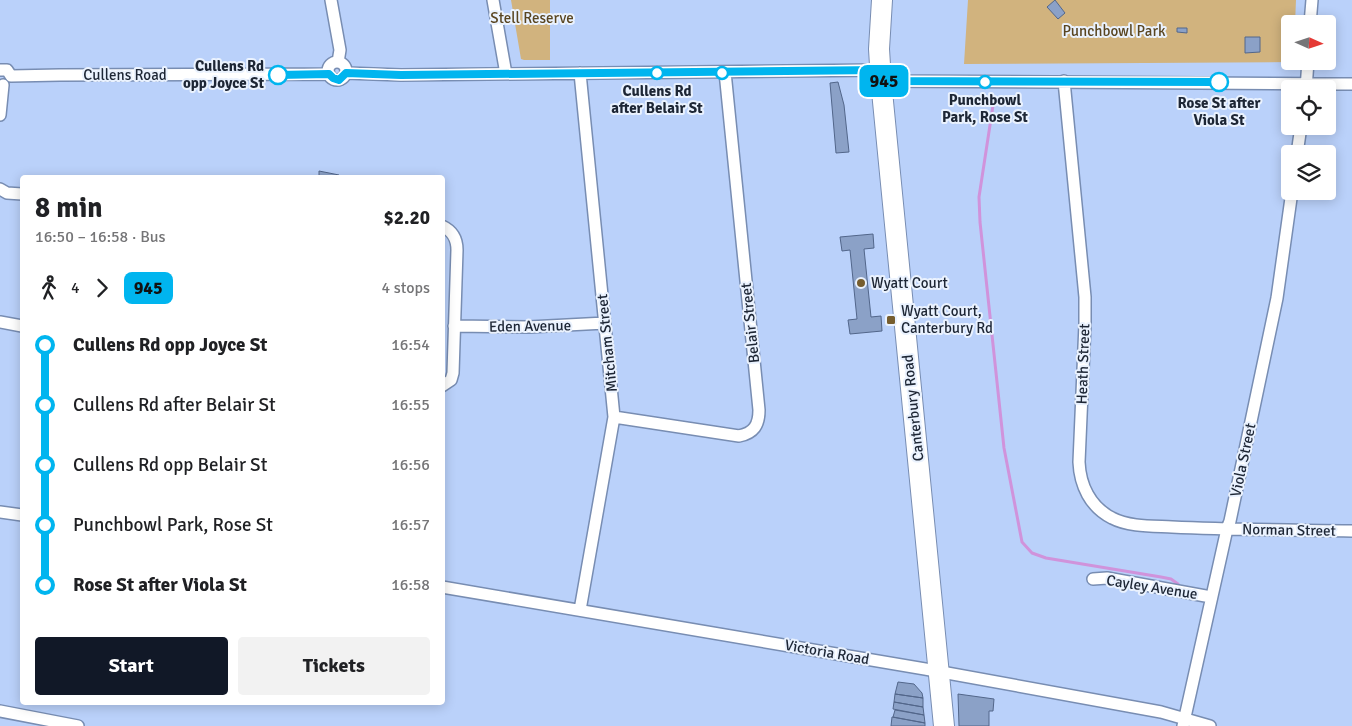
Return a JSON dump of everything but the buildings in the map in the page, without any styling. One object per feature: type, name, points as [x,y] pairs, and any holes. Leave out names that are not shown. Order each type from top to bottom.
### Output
[{"type":"highway","name":"Canterbury Road","points":[[882,0],[881,76],[944,726]]},
{"type":"street","points":[[331,0],[340,50],[338,62]]},
{"type":"street","points":[[493,0],[506,74]]},
{"type":"street","points":[[1311,15],[1312,0]]},
{"type":"street","points":[[346,73],[345,66],[338,62],[331,64],[329,74],[339,80],[346,73],[401,75],[725,72],[1281,85]]},
{"type":"street","points":[[0,70],[7,70],[0,115]]},
{"type":"street","name":"Belair Street","points":[[614,417],[739,436],[752,431],[757,426],[759,410],[725,72]]},
{"type":"street","name":"Mitcham Street","points":[[580,73],[614,417],[580,610]]},
{"type":"street","name":"Cullens Road","points":[[5,82],[42,75],[329,74]]},
{"type":"street","name":"Heath Street","points":[[1064,81],[1084,288],[1085,324],[1079,462],[1082,483],[1086,494],[1094,504],[1119,522],[1157,526],[1227,529]]},
{"type":"street","points":[[1336,85],[1352,84]]},
{"type":"street","points":[[0,189],[7,193],[20,194]]},
{"type":"street","name":"Viola Street","points":[[1184,722],[1211,596],[1230,521],[1277,298],[1291,200]]},
{"type":"street","points":[[445,227],[450,229],[457,242],[454,326],[447,383]]},
{"type":"street","points":[[0,322],[20,326]]},
{"type":"street","name":"Eden Avenue","points":[[454,326],[529,327],[605,323]]},
{"type":"street","points":[[0,512],[20,515]]},
{"type":"street","name":"Norman Street","points":[[1227,529],[1352,530]]},
{"type":"street","name":"Cayley Avenue","points":[[1093,579],[1107,578],[1211,596]]},
{"type":"street","name":"Victoria Road","points":[[445,587],[1161,712],[1184,722],[1210,726]]},
{"type":"street","points":[[0,710],[78,726]]},
{"type":"green space","name":"Stell Reserve","points":[[511,0],[550,0],[550,60],[521,59]]},
{"type":"green space","name":"Punchbowl Park","points":[[968,0],[1296,0],[1295,15],[1281,15],[1281,62],[964,64]]},
{"type":"waterway","points":[[994,99],[979,197],[980,222],[1004,448],[1022,542],[1032,553],[1046,558],[1161,577],[1171,579],[1178,584]]},
{"type":"bus line","name":"945","points":[[278,75],[329,74],[331,77],[339,80],[346,73],[401,75],[880,70],[881,81],[1219,82]]},
{"type":"place","name":"Cullens Rd after Belair St","points":[[657,73]]},
{"type":"place","name":"Cullens Rd opp Joyce St","points":[[278,75]]},
{"type":"place","name":"Punchbowl Park, Rose St","points":[[985,82]]},
{"type":"place","name":"Rose St after Viola St","points":[[1219,82]]},
{"type":"place","name":"Wyatt Court","points":[[861,283]]},
{"type":"place","name":"Wyatt Court, Canterbury Rd","points":[[891,320]]}]
